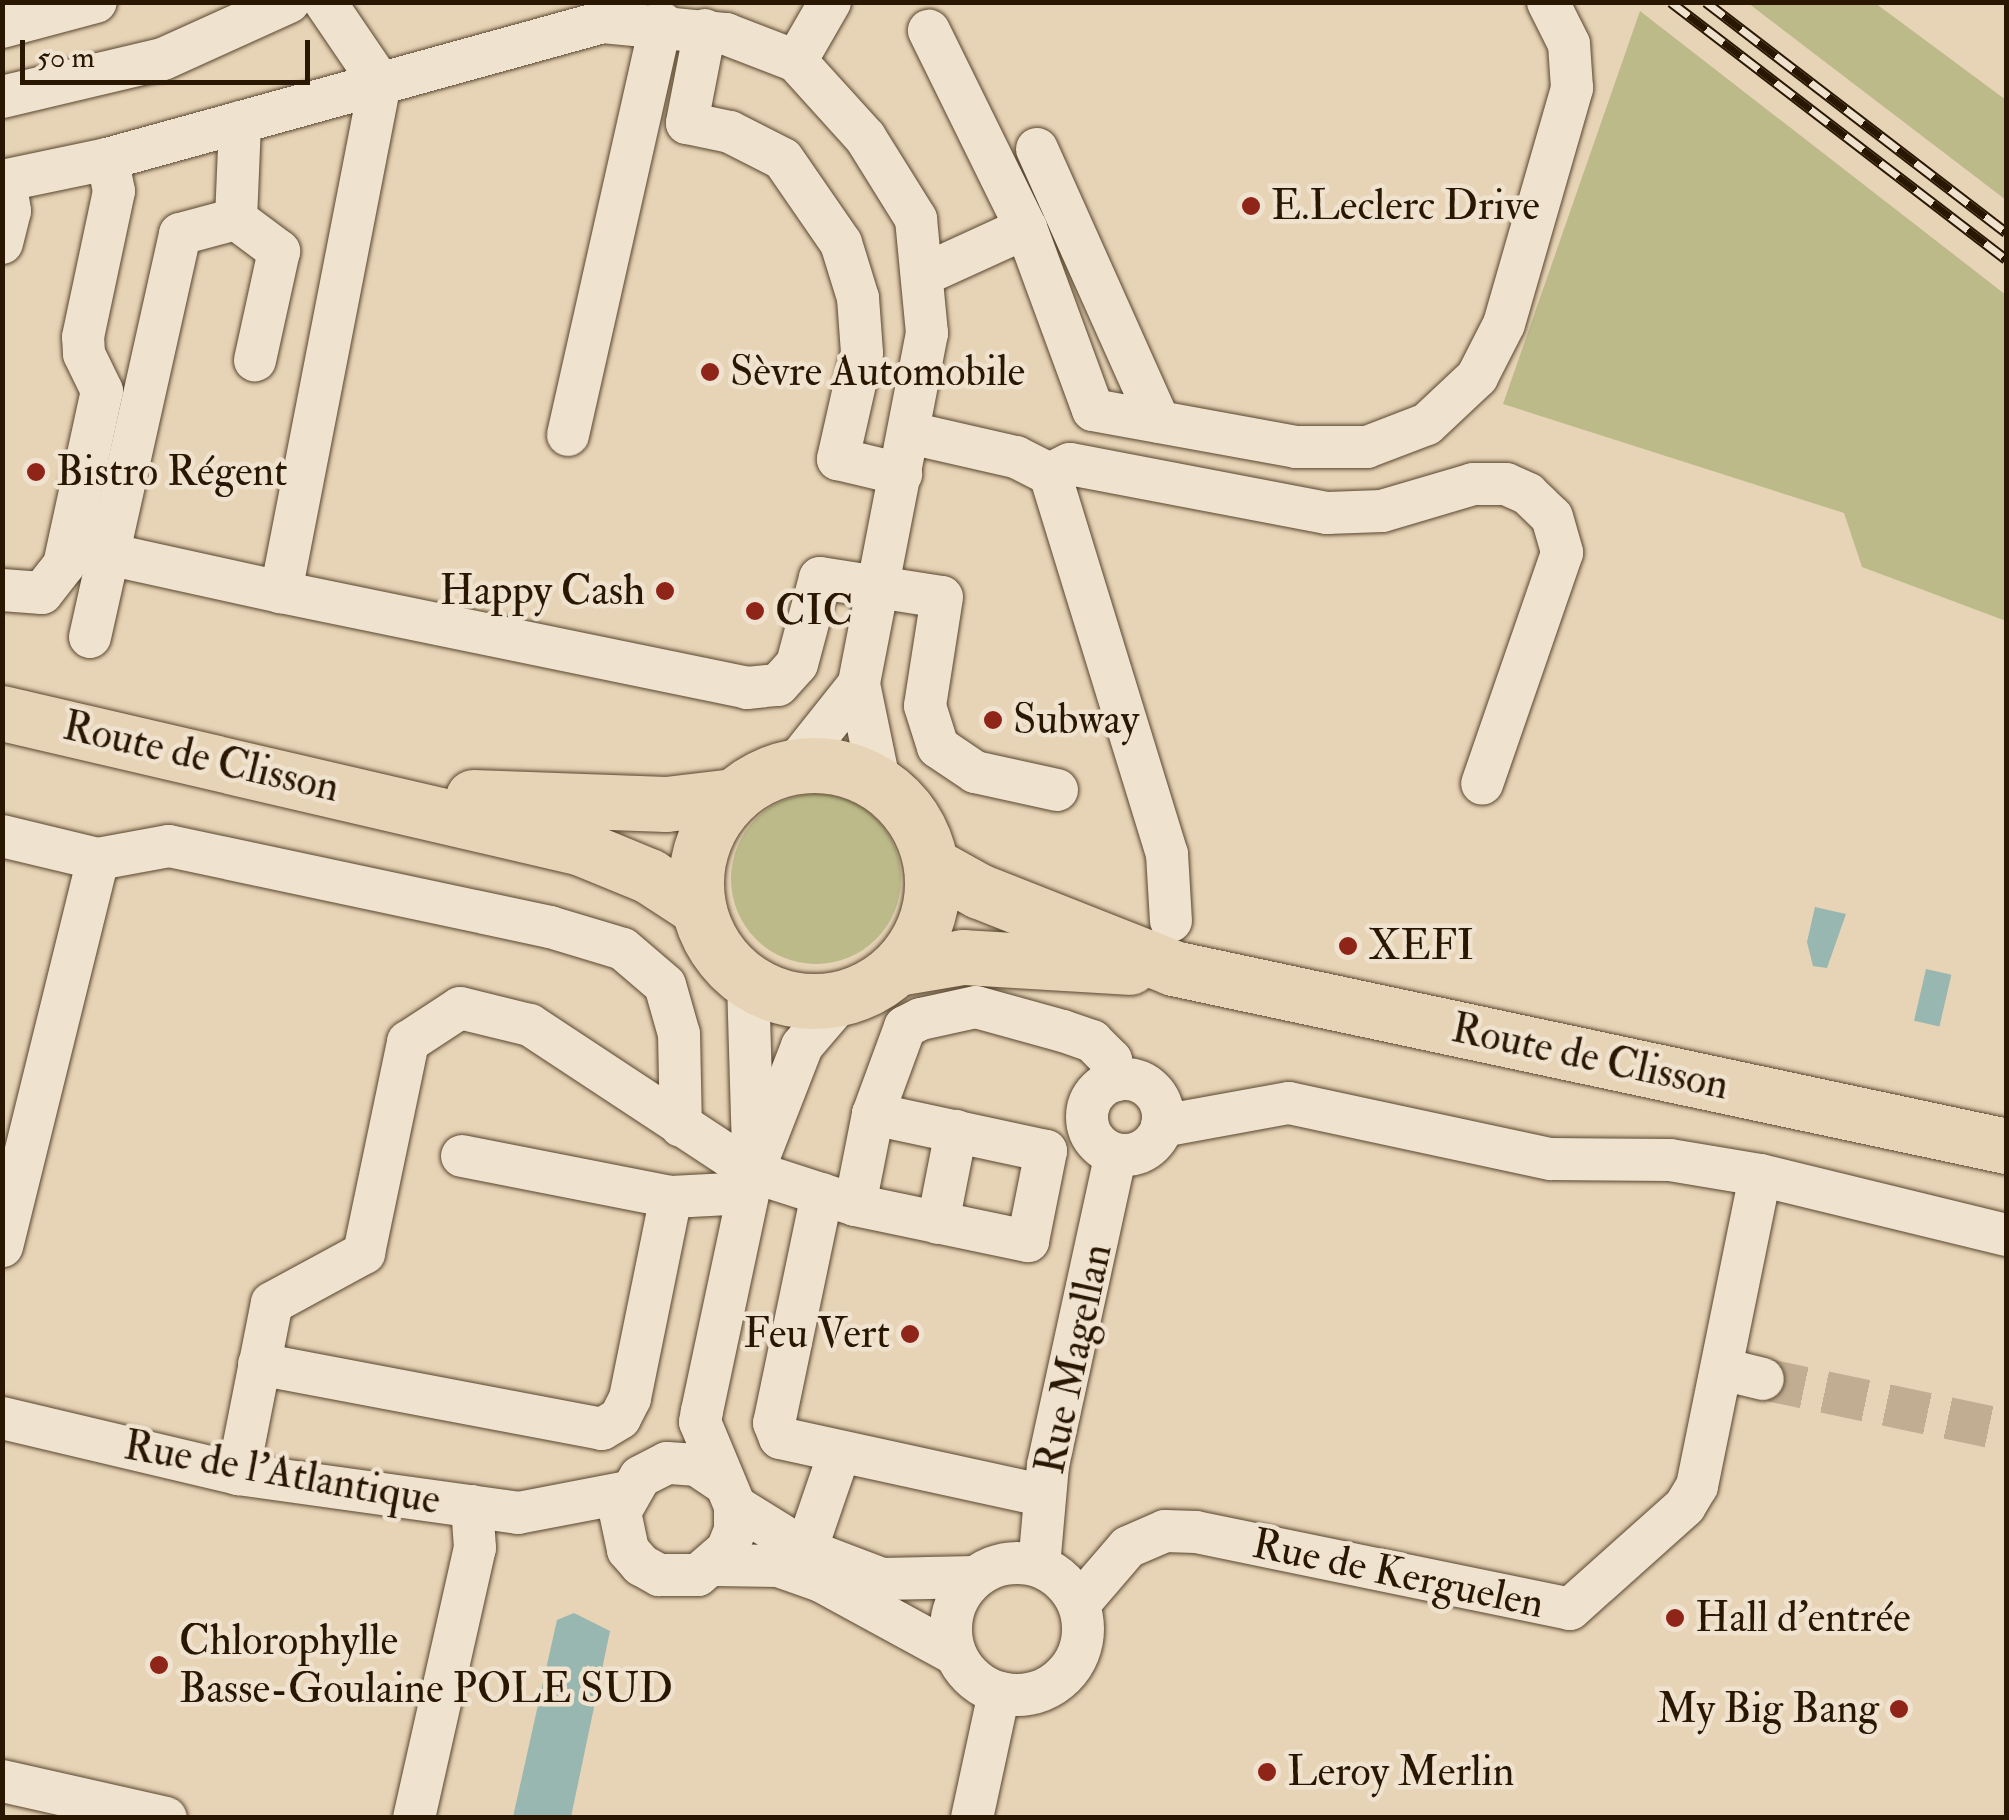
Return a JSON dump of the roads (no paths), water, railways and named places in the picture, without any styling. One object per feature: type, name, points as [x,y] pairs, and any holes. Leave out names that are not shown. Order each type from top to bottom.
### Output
[{"type":"main road","name":"Route de Clisson","points":[[2,713],[400,802],[615,859],[698,908]]},
{"type":"main road","name":"Route de Clisson","points":[[400,802],[489,796],[666,804],[734,796],[793,767]]},
{"type":"main road","points":[[793,767],[852,771],[880,785]]},
{"type":"main road","name":"Route de Clisson","points":[[880,785],[905,806],[932,866],[931,906],[919,940],[898,968]]},
{"type":"main road","points":[[734,796],[699,855],[698,908],[708,937],[748,982],[809,1002],[842,999]]},
{"type":"main road","name":"Route de Clisson","points":[[932,866],[979,891],[1172,944],[2006,1146]]},
{"type":"main road","name":"Route de Clisson","points":[[842,999],[898,968],[963,957],[1172,944]]},
{"type":"street","points":[[2,26],[96,2]]},
{"type":"street","points":[[2,97],[163,59],[289,2]]},
{"type":"street","points":[[929,31],[1026,228],[1093,410],[1296,447],[1366,446],[1426,424],[1477,378],[1504,324],[1572,88],[1568,44],[1548,2]]},
{"type":"street","points":[[282,592],[380,83],[341,9]]},
{"type":"street","points":[[2,243],[10,211],[4,181],[108,159],[603,22],[660,22],[706,30],[810,24],[865,136],[916,219],[925,274],[927,333],[859,684],[880,785]]},
{"type":"street","points":[[568,434],[660,22]]},
{"type":"street","points":[[706,30],[687,123],[730,132],[782,160],[841,243],[858,298],[862,353],[838,458],[906,453],[1016,457],[1050,474],[1166,854],[1172,944]]},
{"type":"street","points":[[236,218],[240,122]]},
{"type":"street","points":[[1038,149],[1159,422]]},
{"type":"street","points":[[2,590],[42,593],[64,566],[102,391],[84,354],[83,337],[114,190],[108,159]]},
{"type":"street","points":[[236,218],[279,251],[255,360]]},
{"type":"street","points":[[90,637],[180,234],[236,218]]},
{"type":"street","points":[[925,274],[1026,228]]},
{"type":"street","points":[[1050,474],[1070,464],[1327,513],[1382,510],[1472,484],[1506,484],[1528,494],[1552,517],[1562,554],[1482,784]]},
{"type":"street","points":[[108,554],[747,688],[778,685],[797,664],[820,578],[879,583],[942,597],[926,706],[938,746],[975,772],[1058,790]]},
{"type":"street","points":[[793,767],[859,684]]},
{"type":"street","points":[[2,836],[98,859],[168,846],[550,926],[623,949],[665,986],[679,1034],[681,1126]]},
{"type":"street","points":[[2,1246],[98,859]]},
{"type":"street","points":[[748,982],[750,1182]]},
{"type":"street","points":[[716,1565],[735,1530],[728,1494],[700,1422],[750,1182],[802,1046],[842,999]]},
{"type":"street","points":[[1046,1496],[796,1446],[780,1438],[774,1423],[838,1200],[905,1027],[976,1007],[1092,1041],[1111,1060],[1115,1081]]},
{"type":"street","points":[[238,1474],[272,1303],[364,1253],[408,1042],[460,1008],[530,1025],[681,1126],[750,1182]]},
{"type":"street","points":[[1102,1140],[1095,1094],[1115,1081],[1151,1090],[1162,1126]]},
{"type":"street","points":[[873,1114],[1046,1150],[1102,1140],[1141,1152],[1162,1126],[1290,1103],[1551,1159],[1670,1160],[1760,1175],[2006,1235]]},
{"type":"street","points":[[938,1223],[956,1131]]},
{"type":"street","name":"Rue Magellan","points":[[1040,1566],[1046,1496],[1102,1140]]},
{"type":"street","points":[[462,1156],[670,1197],[750,1182],[1028,1242],[1046,1150]]},
{"type":"street","name":"Rue de Kerguelen","points":[[1079,1604],[1128,1547],[1164,1531],[1196,1532],[1570,1610],[1686,1506],[1697,1486],[1760,1175]]},
{"type":"street","points":[[260,1364],[602,1429],[620,1418],[630,1398],[670,1197]]},
{"type":"street","points":[[1722,1370],[1763,1379]]},
{"type":"street","name":"Rue de l'Atlantique","points":[[2,1418],[238,1474],[472,1506],[562,1509],[633,1484]]},
{"type":"street","points":[[633,1484],[667,1463],[697,1466],[728,1494],[806,1550],[882,1579],[974,1577],[1006,1563],[1040,1566],[1063,1580],[1079,1604],[1080,1652],[1067,1674],[1047,1689],[999,1693],[972,1679],[954,1654],[821,1581],[778,1566],[716,1565],[698,1575],[659,1575],[641,1565],[624,1538],[633,1484],[700,1422]]},
{"type":"street","points":[[806,1550],[839,1454]]},
{"type":"street","points":[[414,1818],[476,1548],[472,1506]]},
{"type":"street","name":"Rue de l'Atlantique","points":[[562,1509],[624,1538]]},
{"type":"street","points":[[954,1654],[952,1612],[974,1577]]},
{"type":"street","points":[[972,1818],[999,1693]]},
{"type":"street","points":[[2,1781],[166,1818]]},
{"type":"water","points":[[1815,907],[1846,914],[1827,968],[1813,966],[1807,942]]},
{"type":"water","points":[[1926,969],[1951,975],[1939,1026],[1914,1021]]},
{"type":"water","points":[[574,1613],[610,1631],[571,1817],[513,1817],[557,1620]]},
{"type":"tunnel","points":[[1763,1379],[2006,1430]]},
{"type":"railway","points":[[1671,2],[2006,259]]},
{"type":"railway","points":[[1706,2],[2006,232]]},
{"type":"place","name":"E.Leclerc Drive","points":[[1251,206]]},
{"type":"place","name":"Sèvre Automobile","points":[[710,372]]},
{"type":"place","name":"Bistro Régent","points":[[36,472]]},
{"type":"place","name":"Happy Cash","points":[[665,591]]},
{"type":"place","name":"CIC","points":[[755,611]]},
{"type":"place","name":"Subway","points":[[993,720]]},
{"type":"place","name":"XEFI","points":[[1348,946]]},
{"type":"place","name":"Feu Vert","points":[[910,1334]]},
{"type":"place","name":"Hall d'entrée","points":[[1675,1618]]},
{"type":"place","name":"Chlorophylle Basse-Goulaine POLE SUD","points":[[159,1665]]},
{"type":"place","name":"My Big Bang","points":[[1899,1709]]},
{"type":"place","name":"Leroy Merlin","points":[[1267,1772]]}]
